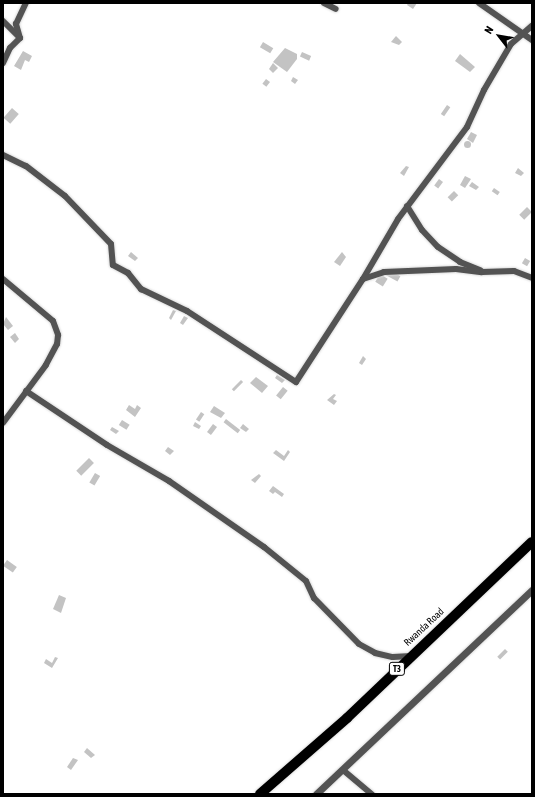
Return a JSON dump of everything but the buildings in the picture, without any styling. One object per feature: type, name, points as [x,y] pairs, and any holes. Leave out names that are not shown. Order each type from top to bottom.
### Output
[{"type":"highway","name":"Rwanda Road","points":[[260,794],[346,718],[532,542]]},
{"type":"street","points":[[20,38],[16,24],[26,3]]},
{"type":"street","points":[[324,3],[336,9]]},
{"type":"street","points":[[479,3],[532,40]]},
{"type":"street","points":[[3,21],[20,38]]},
{"type":"street","points":[[3,155],[46,180],[70,202],[111,244],[113,265],[128,274],[141,289],[187,311],[294,381],[298,380],[363,279],[407,206],[467,127],[484,90],[508,49],[522,33],[532,26]]},
{"type":"street","points":[[3,63],[10,48],[20,38]]},
{"type":"street","points":[[407,206],[422,230],[438,247],[460,262],[485,272]]},
{"type":"street","points":[[363,279],[384,272],[456,269],[485,272],[514,271],[532,278]]},
{"type":"street","points":[[3,280],[54,321],[58,335],[57,344],[46,365],[3,423]]},
{"type":"street","points":[[26,391],[107,445],[168,481],[264,547],[306,581],[314,598],[359,644],[375,653],[393,657],[411,656]]},
{"type":"street","points":[[316,794],[532,590]]},
{"type":"street","points":[[343,770],[372,794]]}]
